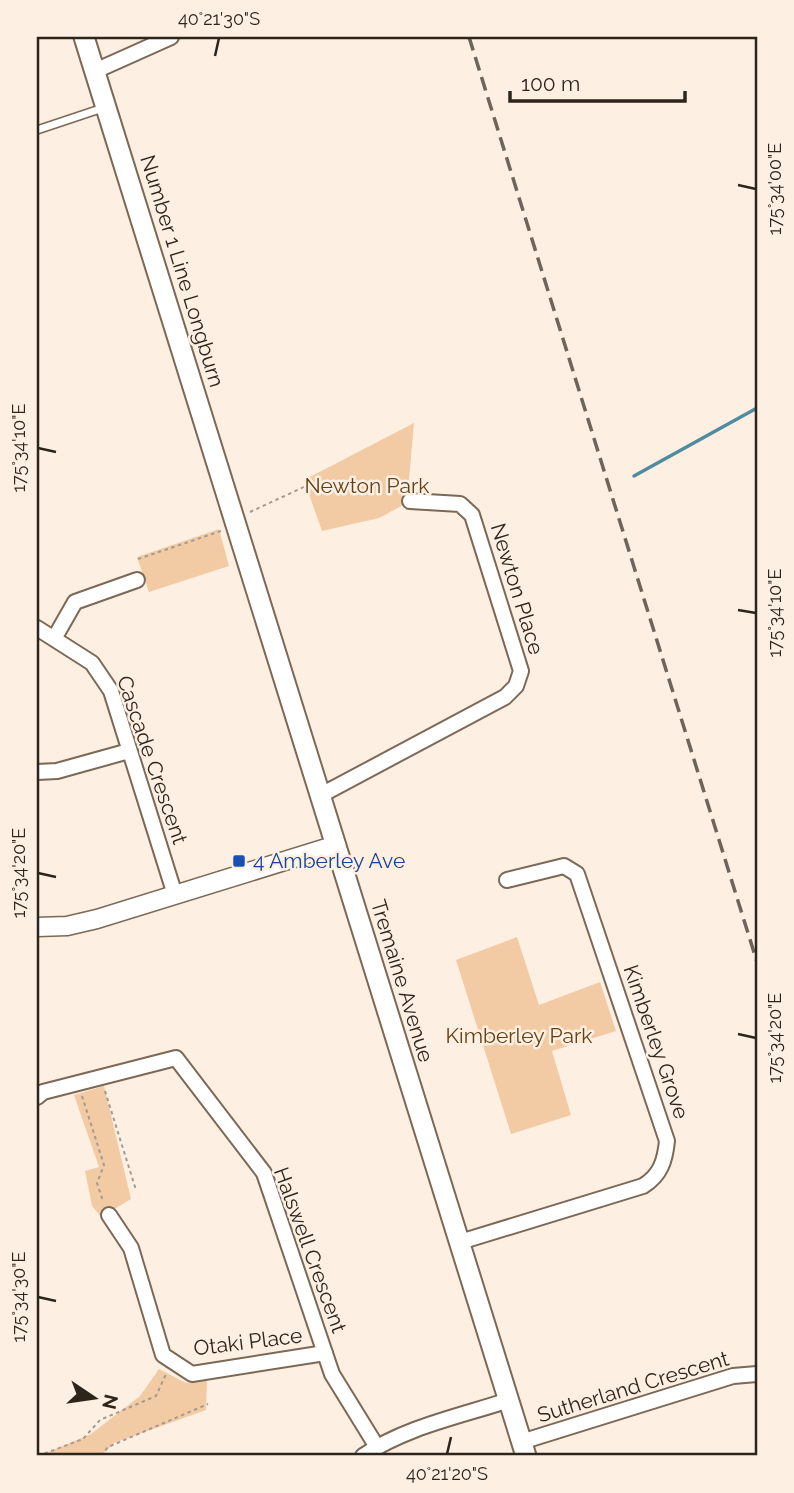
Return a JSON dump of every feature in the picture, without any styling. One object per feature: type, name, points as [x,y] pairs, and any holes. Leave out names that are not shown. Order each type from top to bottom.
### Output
[{"type":"main road","name":"Number 1 Line Longburn","points":[[85,37],[228,525]]},
{"type":"main road","name":"Tremaine Avenue","points":[[228,525],[321,795],[523,1449]]},
{"type":"street","points":[[95,71],[171,37]]},
{"type":"street","name":"Newton Place","points":[[321,795],[505,697],[516,686],[521,671],[472,515],[460,504],[410,501]]},
{"type":"street","points":[[55,637],[75,602],[137,580]]},
{"type":"street","name":"Cascade Crescent","points":[[37,628],[92,663],[111,691],[175,895]]},
{"type":"street","points":[[37,772],[57,771],[129,751]]},
{"type":"street","points":[[37,927],[82,923],[336,845]]},
{"type":"street","name":"Kimberley Grove","points":[[460,1242],[643,1186],[656,1175],[665,1157],[667,1141],[577,874],[564,866],[507,880]]},
{"type":"street","name":"Halswell Crescent","points":[[37,1097],[43,1092],[176,1058],[264,1173],[325,1353],[342,1395],[377,1447]]},
{"type":"street","name":"Otaki Place","points":[[109,1216],[131,1248],[163,1355],[192,1374],[325,1353]]},
{"type":"street","name":"Sutherland Crescent","points":[[523,1449],[733,1376],[757,1374]]},
{"type":"street","points":[[363,1456],[377,1447],[509,1400]]},
{"type":"lane","points":[[37,130],[106,107]]},
{"type":"path","points":[[138,559],[228,525],[306,486]]},
{"type":"path","points":[[104,1086],[136,1190]]},
{"type":"path","points":[[82,1093],[104,1165],[97,1183],[103,1201]]},
{"type":"path","points":[[38,1456],[83,1439],[100,1420],[156,1396],[166,1374]]},
{"type":"path","points":[[101,1456],[108,1447],[208,1404]]},
{"type":"green space","name":"Newton Park","points":[[414,423],[407,503],[379,518],[322,531],[304,480]]},
{"type":"green space","points":[[219,529],[229,566],[149,592],[137,557]]},
{"type":"green space","name":"Kimberley Park","points":[[517,937],[539,1005],[600,982],[616,1031],[552,1051],[571,1115],[511,1134],[456,960]]},
{"type":"green space","points":[[104,1086],[131,1199],[101,1217],[92,1206],[85,1171],[99,1167],[74,1095]]},
{"type":"green space","points":[[159,1369],[186,1383],[207,1378],[206,1410],[114,1443],[101,1456],[39,1456],[91,1434],[140,1396]]},
{"type":"waterway","points":[[634,476],[757,408]]},
{"type":"railway","points":[[469,37],[757,962]]},
{"type":"place","name":"4 Amberley Ave","points":[[239,861]]}]
